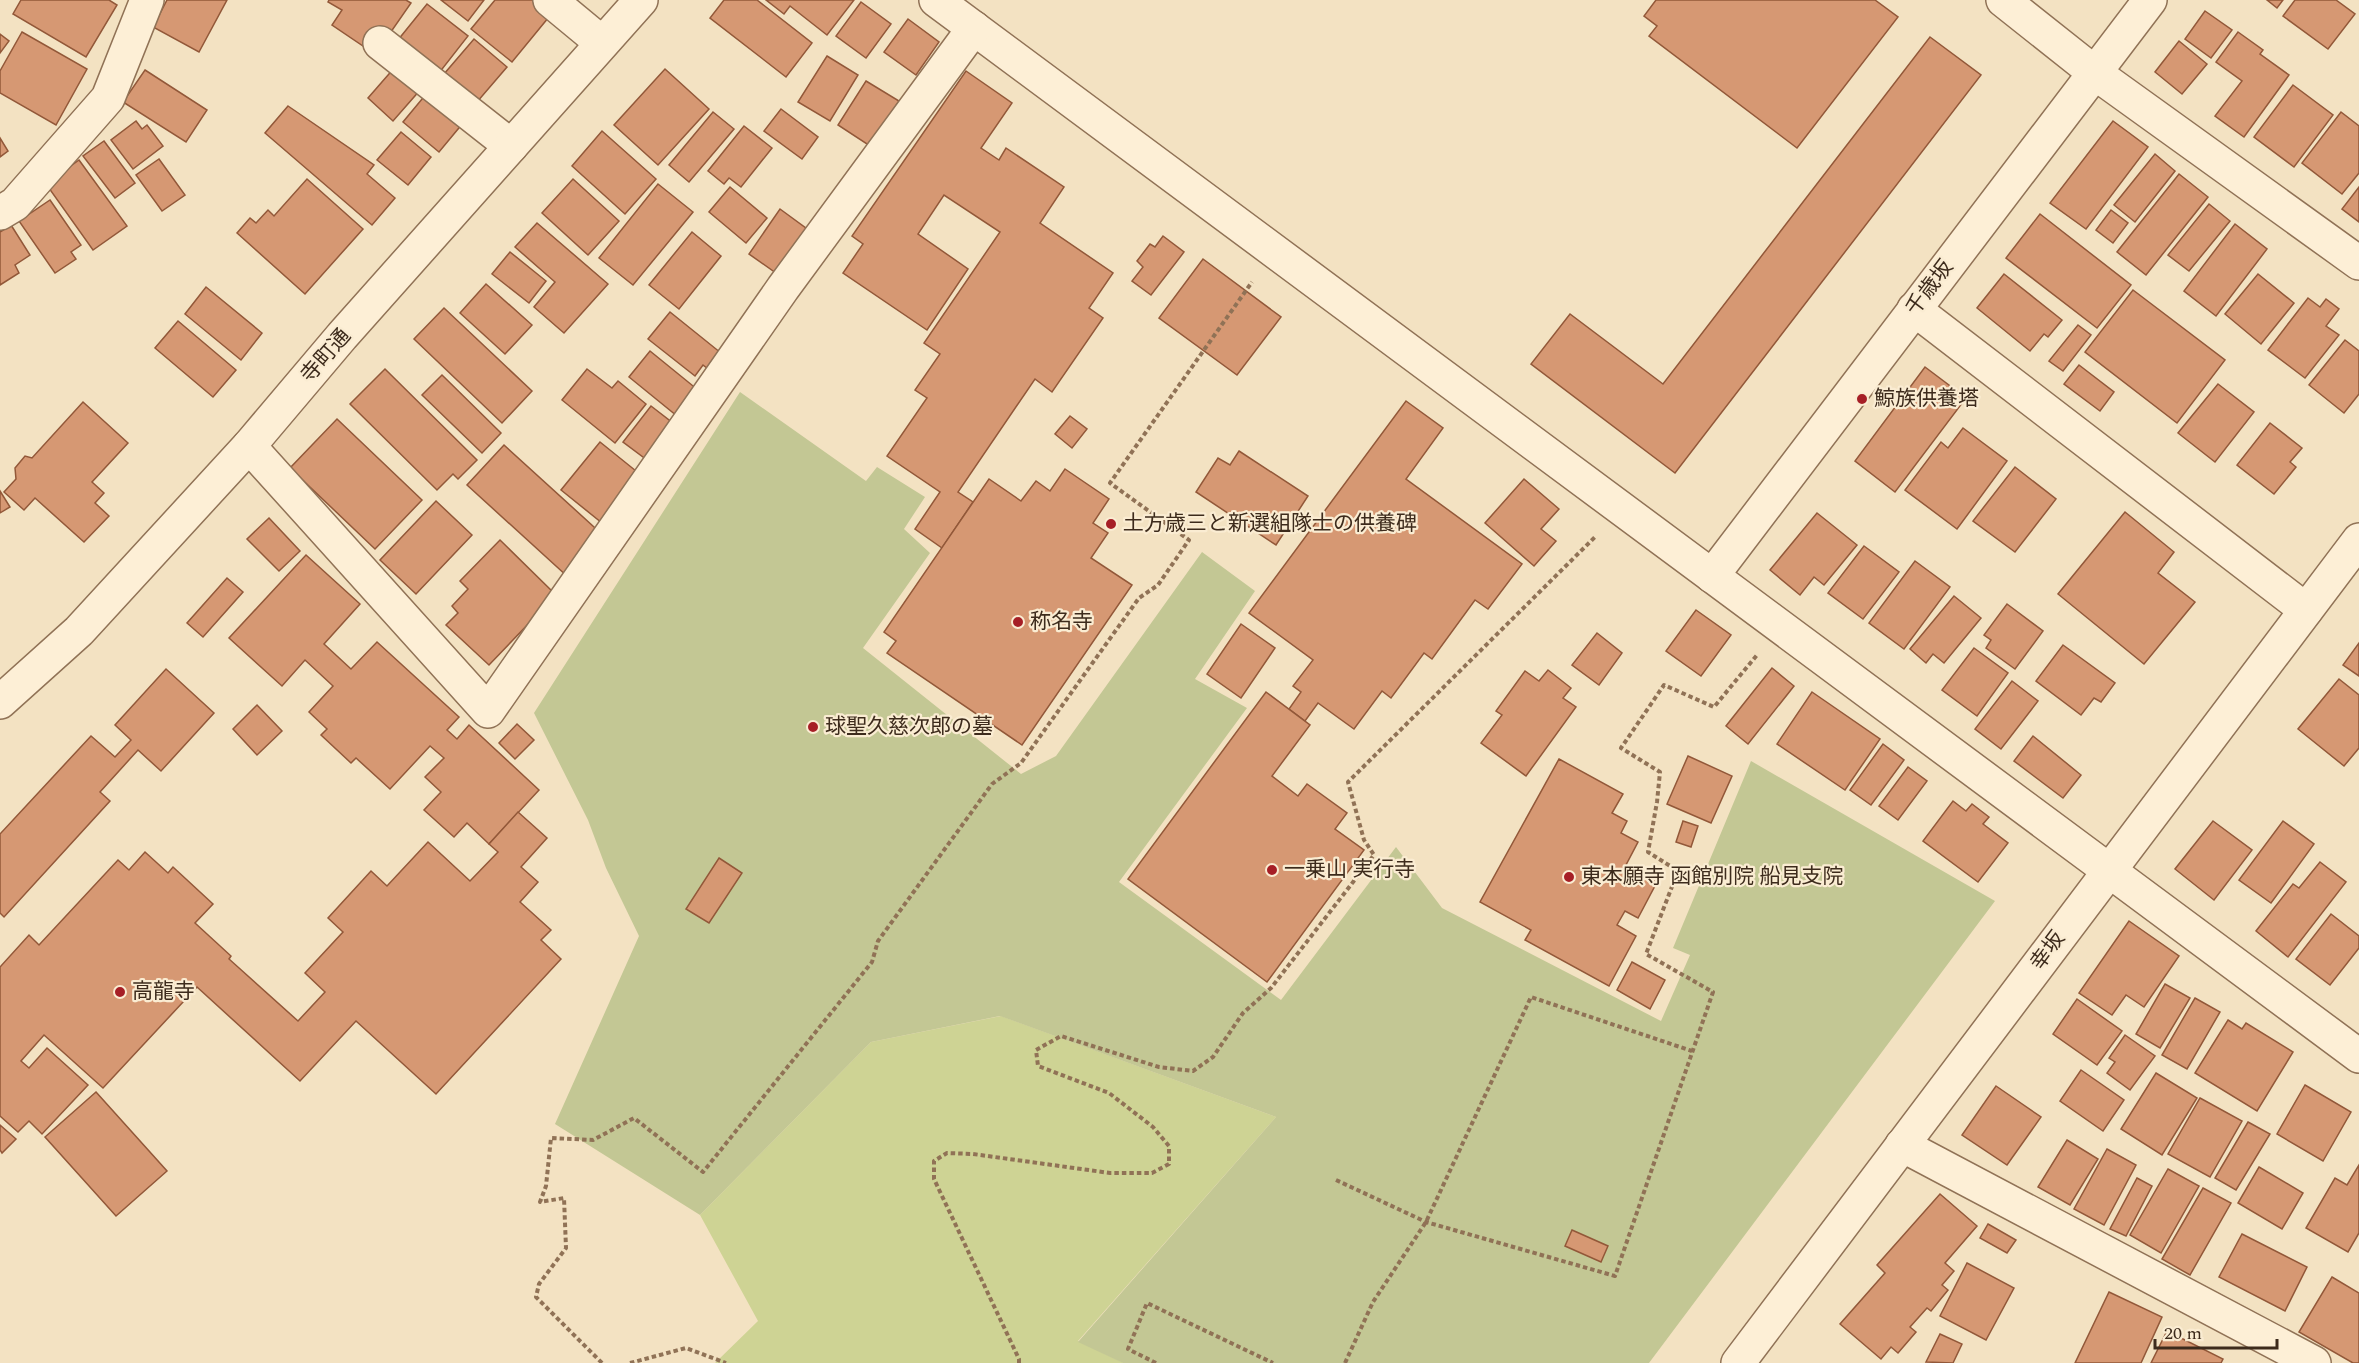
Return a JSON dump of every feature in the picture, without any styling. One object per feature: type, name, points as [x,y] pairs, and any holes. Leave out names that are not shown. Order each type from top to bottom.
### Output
[{"type":"street","points":[[0,213],[15,204],[108,98],[147,0]]},
{"type":"street","points":[[550,0],[602,44]]},
{"type":"street","name":"寺町通","points":[[0,702],[79,632],[249,446],[342,336],[641,0]]},
{"type":"street","points":[[936,0],[2359,1056]]},
{"type":"street","points":[[2003,0],[2096,73],[2359,263]]},
{"type":"street","name":"千歳坂","points":[[1712,576],[2150,0]]},
{"type":"street","points":[[249,446],[488,711],[783,288],[974,28]]},
{"type":"street","points":[[380,43],[511,146]]},
{"type":"street","points":[[1914,309],[2306,610]]},
{"type":"street","name":"幸坂","points":[[1738,1363],[2359,540]]},
{"type":"street","points":[[1902,1145],[2262,1351],[2314,1363]]},
{"type":"path","points":[[602,1363],[536,1297],[539,1284],[566,1248],[564,1198],[540,1202],[546,1186],[551,1138],[593,1140],[634,1118],[703,1172],[872,962],[878,941],[992,783],[1021,763],[1139,598],[1158,585],[1189,540],[1110,483],[1258,274]]},
{"type":"path","points":[[1019,1363],[934,1179],[934,1161],[948,1152],[1110,1173],[1152,1173],[1169,1164],[1169,1146],[1153,1127],[1109,1093],[1038,1066],[1036,1050],[1061,1036],[1159,1067],[1193,1071],[1213,1057],[1243,1013],[1271,988],[1374,855],[1364,840],[1348,782],[1622,510]]},
{"type":"path","points":[[1336,1180],[1426,1222],[1615,1276],[1713,992],[1646,954],[1678,871],[1648,852],[1660,772],[1621,748],[1664,685],[1714,707],[1780,627]]},
{"type":"path","points":[[1345,1363],[1374,1302],[1426,1222],[1531,997],[1692,1051]]},
{"type":"path","points":[[1156,1363],[1128,1349],[1147,1303],[1272,1363]]},
{"type":"path","points":[[630,1363],[686,1348],[726,1363]]},
{"type":"green space","points":[[740,392],[866,481],[877,467],[925,497],[904,529],[930,553],[863,648],[1021,774],[1056,756],[1202,552],[1255,591],[1195,679],[1247,708],[1119,882],[1281,1000],[1396,847],[1442,908],[1661,1021],[1690,955],[1673,948],[1751,761],[1995,901],[1649,1363],[1123,1363],[1078,1342],[1276,1117],[1000,1016],[871,1042],[700,1215],[555,1124],[639,936],[606,868],[588,820],[534,713]]},
{"type":"green space","points":[[1001,1016],[1276,1117],[1078,1341],[1124,1363],[715,1363],[758,1321],[700,1215],[871,1042]]},
{"type":"building","points":[[21,0],[109,0],[117,5],[86,57],[13,14]]},
{"type":"building","points":[[167,0],[227,0],[199,52],[153,27]]},
{"type":"building","points":[[329,0],[406,0],[411,3],[386,39],[374,31],[363,46],[332,25],[342,10],[328,2]]},
{"type":"building","points":[[441,0],[484,0],[468,21]]},
{"type":"building","points":[[495,0],[539,0],[553,12],[512,62],[471,29]]},
{"type":"building","points":[[724,0],[757,0],[812,43],[786,77],[710,18]]},
{"type":"building","points":[[766,0],[854,0],[827,35],[790,6],[784,14]]},
{"type":"building","points":[[1656,0],[1875,0],[1898,17],[1797,148],[1649,36],[1657,26],[1644,16]]},
{"type":"building","points":[[2267,0],[2283,0],[2277,8]]},
{"type":"building","points":[[2295,0],[2336,0],[2355,14],[2328,49],[2283,16]]},
{"type":"building","points":[[861,2],[891,24],[866,58],[836,36]]},
{"type":"building","points":[[427,4],[468,36],[439,73],[398,40]]},
{"type":"building","points":[[2205,11],[2232,30],[2211,58],[2185,39]]},
{"type":"building","points":[[908,19],[939,42],[916,75],[884,52]]},
{"type":"building","points":[[22,32],[87,69],[56,125],[0,93],[0,71]]},
{"type":"building","points":[[2238,32],[2263,50],[2260,54],[2289,75],[2244,137],[2215,116],[2242,81],[2216,62]]},
{"type":"building","points":[[0,34],[9,41],[0,53]]},
{"type":"building","points":[[1930,37],[1981,75],[1675,473],[1531,364],[1570,314],[1663,384]]},
{"type":"building","points":[[474,39],[507,67],[477,102],[444,74]]},
{"type":"building","points":[[2179,41],[2207,64],[2182,94],[2155,72]]},
{"type":"building","points":[[827,56],[858,75],[830,121],[798,102]]},
{"type":"building","points":[[395,67],[421,89],[393,121],[368,98]]},
{"type":"building","points":[[665,69],[709,109],[658,165],[614,125]]},
{"type":"building","points":[[145,70],[207,110],[186,142],[123,102]]},
{"type":"building","points":[[966,71],[1012,103],[981,148],[999,160],[1006,148],[1064,187],[1040,223],[1113,273],[1089,308],[1103,318],[1052,392],[1035,379],[958,492],[973,502],[942,548],[915,529],[940,492],[887,456],[927,398],[915,390],[940,354],[924,343],[1000,232],[944,195],[918,234],[968,269],[927,330],[843,273],[863,244],[852,236]]},
{"type":"building","points":[[866,81],[899,101],[870,146],[838,125]]},
{"type":"building","points":[[2293,85],[2333,115],[2294,167],[2254,137]]},
{"type":"building","points":[[427,93],[463,123],[439,152],[403,122]]},
{"type":"building","points":[[288,106],[374,165],[367,174],[395,198],[372,225],[265,133]]},
{"type":"building","points":[[781,109],[818,137],[802,159],[764,131]]},
{"type":"building","points":[[713,112],[734,129],[689,182],[669,165]]},
{"type":"building","points":[[2341,112],[2359,126],[2359,173],[2342,194],[2302,163]]},
{"type":"building","points":[[136,121],[142,129],[147,125],[163,146],[133,169],[111,140]]},
{"type":"building","points":[[2113,121],[2148,147],[2086,229],[2050,203]]},
{"type":"building","points":[[744,126],[772,148],[741,187],[729,178],[724,184],[708,171]]},
{"type":"building","points":[[602,131],[656,179],[625,214],[572,166]]},
{"type":"building","points":[[401,132],[431,157],[408,185],[377,160]]},
{"type":"building","points":[[0,138],[8,151],[0,157]]},
{"type":"building","points":[[104,141],[135,183],[115,198],[83,156]]},
{"type":"building","points":[[2155,154],[2175,171],[2135,222],[2114,205]]},
{"type":"building","points":[[159,159],[185,195],[162,211],[136,175]]},
{"type":"building","points":[[79,160],[127,226],[93,250],[46,184]]},
{"type":"building","points":[[2179,174],[2208,197],[2146,275],[2117,252]]},
{"type":"building","points":[[307,179],[363,229],[305,294],[237,233],[250,218],[256,223],[268,210],[274,216]]},
{"type":"building","points":[[573,179],[619,221],[588,255],[542,213]]},
{"type":"building","points":[[658,184],[693,212],[633,285],[599,258]]},
{"type":"building","points":[[730,187],[767,218],[746,243],[709,212]]},
{"type":"building","points":[[2359,187],[2359,222],[2342,209]]},
{"type":"building","points":[[50,200],[81,245],[71,252],[76,259],[55,273],[19,221]]},
{"type":"building","points":[[2209,204],[2230,221],[2189,271],[2168,255]]},
{"type":"building","points":[[780,209],[814,234],[783,278],[749,254]]},
{"type":"building","points":[[2111,210],[2128,223],[2113,243],[2096,230]]},
{"type":"building","points":[[2040,214],[2131,285],[2097,328],[2006,258]]},
{"type":"building","points":[[537,223],[608,284],[564,333],[534,307],[555,282],[515,247]]},
{"type":"building","points":[[2235,224],[2267,249],[2216,316],[2184,291]]},
{"type":"building","points":[[11,225],[30,255],[15,265],[19,273],[0,285],[0,232]]},
{"type":"building","points":[[692,232],[721,256],[679,309],[649,285]]},
{"type":"building","points":[[1163,236],[1184,252],[1151,295],[1132,281],[1143,267],[1137,261],[1150,244],[1155,247]]},
{"type":"building","points":[[510,252],[546,281],[529,303],[492,274]]},
{"type":"building","points":[[1203,259],[1281,317],[1237,375],[1159,318]]},
{"type":"building","points":[[2004,274],[2062,320],[2048,337],[2044,334],[2030,351],[1977,308]]},
{"type":"building","points":[[2258,274],[2294,303],[2261,344],[2225,314]]},
{"type":"building","points":[[486,284],[532,325],[505,354],[460,313]]},
{"type":"building","points":[[206,287],[262,333],[241,360],[185,314]]},
{"type":"building","points":[[2133,290],[2225,360],[2177,423],[2085,352]]},
{"type":"building","points":[[2308,298],[2320,307],[2326,299],[2339,309],[2326,326],[2339,335],[2305,378],[2268,350]]},
{"type":"building","points":[[444,308],[532,391],[502,423],[414,339]]},
{"type":"building","points":[[670,312],[721,353],[708,369],[703,365],[695,376],[648,339]]},
{"type":"building","points":[[178,321],[236,370],[213,397],[155,348]]},
{"type":"building","points":[[2078,325],[2091,335],[2063,371],[2049,361]]},
{"type":"building","points":[[2345,340],[2359,351],[2359,394],[2344,413],[2309,385]]},
{"type":"building","points":[[650,351],[698,390],[677,416],[629,377]]},
{"type":"building","points":[[2079,365],[2114,392],[2100,411],[2064,384]]},
{"type":"building","points":[[1925,367],[1966,398],[1895,492],[1855,461]]},
{"type":"building","points":[[385,369],[477,460],[458,479],[453,474],[437,490],[350,404]]},
{"type":"building","points":[[587,369],[612,388],[618,381],[646,404],[615,443],[562,400]]},
{"type":"building","points":[[442,375],[501,433],[482,453],[422,395]]},
{"type":"building","points":[[2218,384],[2254,412],[2215,462],[2178,433]]},
{"type":"building","points":[[1406,401],[1443,428],[1406,479],[1522,564],[1488,609],[1475,600],[1432,659],[1424,653],[1391,698],[1382,691],[1354,729],[1318,703],[1305,721],[1289,709],[1301,692],[1293,686],[1313,660],[1249,613]]},
{"type":"building","points":[[83,402],[128,443],[92,482],[104,493],[95,503],[109,516],[84,542],[35,498],[24,510],[4,492],[16,479],[15,468],[25,456],[32,458]]},
{"type":"building","points":[[651,406],[678,427],[651,463],[623,442]]},
{"type":"building","points":[[1070,416],[1087,429],[1072,448],[1055,434]]},
{"type":"building","points":[[337,419],[422,500],[375,549],[290,468]]},
{"type":"building","points":[[2270,423],[2302,448],[2290,462],[2296,467],[2274,494],[2237,465]]},
{"type":"building","points":[[1963,428],[2007,461],[1957,529],[1905,490],[1941,442],[1948,448]]},
{"type":"building","points":[[600,442],[641,475],[602,523],[561,490]]},
{"type":"building","points":[[504,445],[605,537],[568,577],[467,485]]},
{"type":"building","points":[[1239,451],[1308,496],[1276,545],[1196,492],[1218,458],[1230,465]]},
{"type":"building","points":[[2015,467],[2056,499],[2015,552],[1973,521]]},
{"type":"building","points":[[1065,469],[1109,499],[1093,523],[1108,533],[1091,558],[1132,585],[1022,745],[887,653],[896,641],[884,632],[989,479],[1021,501],[1036,481],[1050,491]]},
{"type":"building","points":[[1524,479],[1559,509],[1541,529],[1556,541],[1534,566],[1485,523]]},
{"type":"building","points":[[0,491],[10,507],[0,513]]},
{"type":"building","points":[[436,501],[472,535],[416,594],[380,560]]},
{"type":"building","points":[[2125,512],[2174,552],[2158,573],[2195,602],[2144,664],[2058,594]]},
{"type":"building","points":[[1817,513],[1857,545],[1824,585],[1814,577],[1800,595],[1770,570]]},
{"type":"building","points":[[269,518],[300,551],[279,571],[247,539]]},
{"type":"building","points":[[500,540],[556,595],[489,665],[446,625],[458,613],[452,606],[468,589],[460,581]]},
{"type":"building","points":[[1864,546],[1899,572],[1863,619],[1828,593]]},
{"type":"building","points":[[306,555],[360,604],[324,644],[351,669],[377,642],[459,717],[447,730],[457,739],[469,725],[539,790],[489,844],[467,823],[454,837],[424,810],[441,792],[425,777],[444,758],[430,746],[390,789],[356,758],[351,763],[321,735],[327,729],[309,712],[333,686],[305,660],[282,686],[229,638]]},
{"type":"building","points":[[1915,561],[1950,587],[1904,649],[1869,623]]},
{"type":"building","points":[[227,578],[243,592],[203,637],[187,623]]},
{"type":"building","points":[[1954,596],[1981,618],[1944,663],[1933,654],[1926,663],[1910,649]]},
{"type":"building","points":[[2007,604],[2043,631],[2015,669],[1986,648],[1991,640],[1984,635]]},
{"type":"building","points":[[1696,610],[1731,635],[1701,676],[1666,651]]},
{"type":"building","points":[[1241,624],[1275,648],[1241,698],[1207,674]]},
{"type":"building","points":[[1597,633],[1622,653],[1599,685],[1572,665]]},
{"type":"building","points":[[2359,643],[2359,676],[2343,665]]},
{"type":"building","points":[[2063,645],[2115,683],[2101,702],[2094,698],[2081,715],[2036,681]]},
{"type":"building","points":[[1974,648],[2008,673],[1977,716],[1942,690]]},
{"type":"building","points":[[1772,668],[1794,686],[1748,744],[1726,726]]},
{"type":"building","points":[[166,669],[214,713],[161,771],[138,750],[100,792],[110,801],[4,917],[0,913],[0,834],[91,736],[115,757],[131,740],[115,725]]},
{"type":"building","points":[[1548,670],[1571,688],[1563,698],[1576,707],[1526,776],[1481,743],[1502,715],[1496,711],[1525,671],[1539,681]]},
{"type":"building","points":[[2339,679],[2359,695],[2359,748],[2344,766],[2298,729]]},
{"type":"building","points":[[2012,681],[2038,701],[2001,749],[1975,729]]},
{"type":"building","points":[[1266,692],[1310,725],[1272,776],[1298,796],[1307,784],[1347,813],[1335,829],[1364,850],[1267,982],[1128,879]]},
{"type":"building","points":[[1812,692],[1880,739],[1845,790],[1777,744]]},
{"type":"building","points":[[257,705],[282,731],[257,755],[233,729]]},
{"type":"building","points":[[517,724],[534,740],[515,759],[499,743]]},
{"type":"building","points":[[2033,736],[2081,775],[2063,798],[2014,761]]},
{"type":"building","points":[[1883,744],[1904,760],[1871,805],[1850,790]]},
{"type":"building","points":[[1688,756],[1732,776],[1711,823],[1667,804]]},
{"type":"building","points":[[1559,759],[1623,794],[1612,813],[1627,821],[1621,833],[1638,842],[1626,865],[1657,882],[1638,918],[1625,911],[1617,925],[1636,936],[1609,986],[1525,940],[1531,930],[1480,902]]},
{"type":"building","points":[[1908,767],[1927,781],[1898,820],[1879,806]]},
{"type":"building","points":[[1953,801],[1966,811],[1972,804],[1989,817],[1983,824],[2008,843],[1978,882],[1923,841]]},
{"type":"building","points":[[518,812],[547,838],[521,867],[538,882],[520,902],[551,930],[541,940],[561,959],[436,1094],[356,1021],[300,1081],[197,987],[103,1088],[44,1035],[21,1061],[29,1068],[47,1048],[88,1085],[42,1134],[29,1121],[18,1132],[0,1116],[0,967],[29,935],[39,945],[118,860],[129,870],[145,852],[168,873],[173,867],[213,904],[195,923],[231,956],[229,959],[298,1021],[325,992],[305,973],[343,932],[328,918],[371,871],[387,886],[428,842],[470,881],[498,852],[489,844]]},
{"type":"building","points":[[1683,821],[1698,826],[1691,847],[1676,842]]},
{"type":"building","points":[[2213,821],[2252,850],[2214,900],[2175,869]]},
{"type":"building","points":[[2283,821],[2314,844],[2271,903],[2239,880]]},
{"type":"building","points":[[719,858],[742,873],[709,923],[686,909]]},
{"type":"building","points":[[2320,862],[2346,882],[2288,957],[2256,931],[2293,884],[2299,888]]},
{"type":"building","points":[[2331,914],[2359,936],[2359,948],[2330,985],[2296,959]]},
{"type":"building","points":[[2129,921],[2179,956],[2144,1007],[2126,995],[2112,1015],[2079,993]]},
{"type":"building","points":[[1632,962],[1665,980],[1650,1009],[1617,990]]},
{"type":"building","points":[[2165,984],[2190,998],[2160,1048],[2136,1034]]},
{"type":"building","points":[[2195,998],[2220,1012],[2187,1069],[2162,1055]]},
{"type":"building","points":[[2077,999],[2122,1031],[2097,1065],[2053,1034]]},
{"type":"building","points":[[2228,1020],[2242,1029],[2246,1023],[2293,1052],[2257,1111],[2195,1073]]},
{"type":"building","points":[[2125,1035],[2155,1056],[2130,1090],[2107,1073],[2115,1062],[2109,1058]]},
{"type":"building","points":[[2081,1070],[2124,1100],[2103,1131],[2060,1101]]},
{"type":"building","points":[[2156,1073],[2197,1098],[2162,1155],[2121,1129]]},
{"type":"building","points":[[2305,1085],[2351,1112],[2323,1161],[2277,1134]]},
{"type":"building","points":[[1996,1086],[2041,1117],[2007,1165],[1962,1135]]},
{"type":"building","points":[[96,1092],[167,1171],[116,1216],[45,1137]]},
{"type":"building","points":[[2200,1098],[2242,1121],[2210,1177],[2168,1154]]},
{"type":"building","points":[[2248,1122],[2270,1134],[2236,1190],[2215,1178]]},
{"type":"building","points":[[0,1125],[16,1139],[2,1153],[0,1150]]},
{"type":"building","points":[[2067,1140],[2098,1159],[2070,1205],[2038,1187]]},
{"type":"building","points":[[2107,1149],[2136,1165],[2104,1225],[2074,1209]]},
{"type":"building","points":[[2359,1165],[2359,1233],[2348,1252],[2306,1228],[2335,1178],[2347,1185]]},
{"type":"building","points":[[2259,1167],[2303,1193],[2282,1229],[2238,1203]]},
{"type":"building","points":[[2168,1169],[2199,1186],[2161,1253],[2130,1235]]},
{"type":"building","points":[[2137,1178],[2152,1186],[2126,1236],[2110,1229]]},
{"type":"building","points":[[2203,1188],[2231,1203],[2190,1275],[2162,1259]]},
{"type":"building","points":[[1940,1194],[1977,1226],[1945,1263],[1954,1271],[1942,1285],[1948,1290],[1931,1311],[1927,1308],[1910,1327],[1916,1332],[1898,1353],[1891,1347],[1881,1359],[1840,1324],[1885,1273],[1877,1265]]},
{"type":"building","points":[[1988,1224],[2016,1240],[2007,1253],[1980,1238]]},
{"type":"building","points":[[1572,1230],[1608,1246],[1601,1262],[1565,1246]]},
{"type":"building","points":[[2242,1234],[2307,1267],[2285,1311],[2219,1277]]},
{"type":"building","points":[[1967,1263],[2014,1288],[1986,1340],[1940,1316]]},
{"type":"building","points":[[2332,1277],[2359,1293],[2359,1363],[2353,1363],[2299,1332]]},
{"type":"building","points":[[2109,1292],[2162,1317],[2141,1363],[2075,1363]]},
{"type":"building","points":[[2167,1331],[2223,1359],[2221,1363],[2151,1363]]},
{"type":"building","points":[[1940,1334],[1962,1344],[1953,1363],[1926,1362]]},
{"type":"place","name":"鯨族供養塔","points":[[1862,399]]},
{"type":"place","name":"土方歳三と新選組隊士の供養碑","points":[[1111,524]]},
{"type":"place","name":"称名寺","points":[[1018,622]]},
{"type":"place","name":"球聖久慈次郎の墓","points":[[813,727]]},
{"type":"place","name":"一乗山 実行寺","points":[[1272,870]]},
{"type":"place","name":"東本願寺 函館別院 船見支院","points":[[1569,877]]},
{"type":"place","name":"高龍寺","points":[[120,992]]}]
